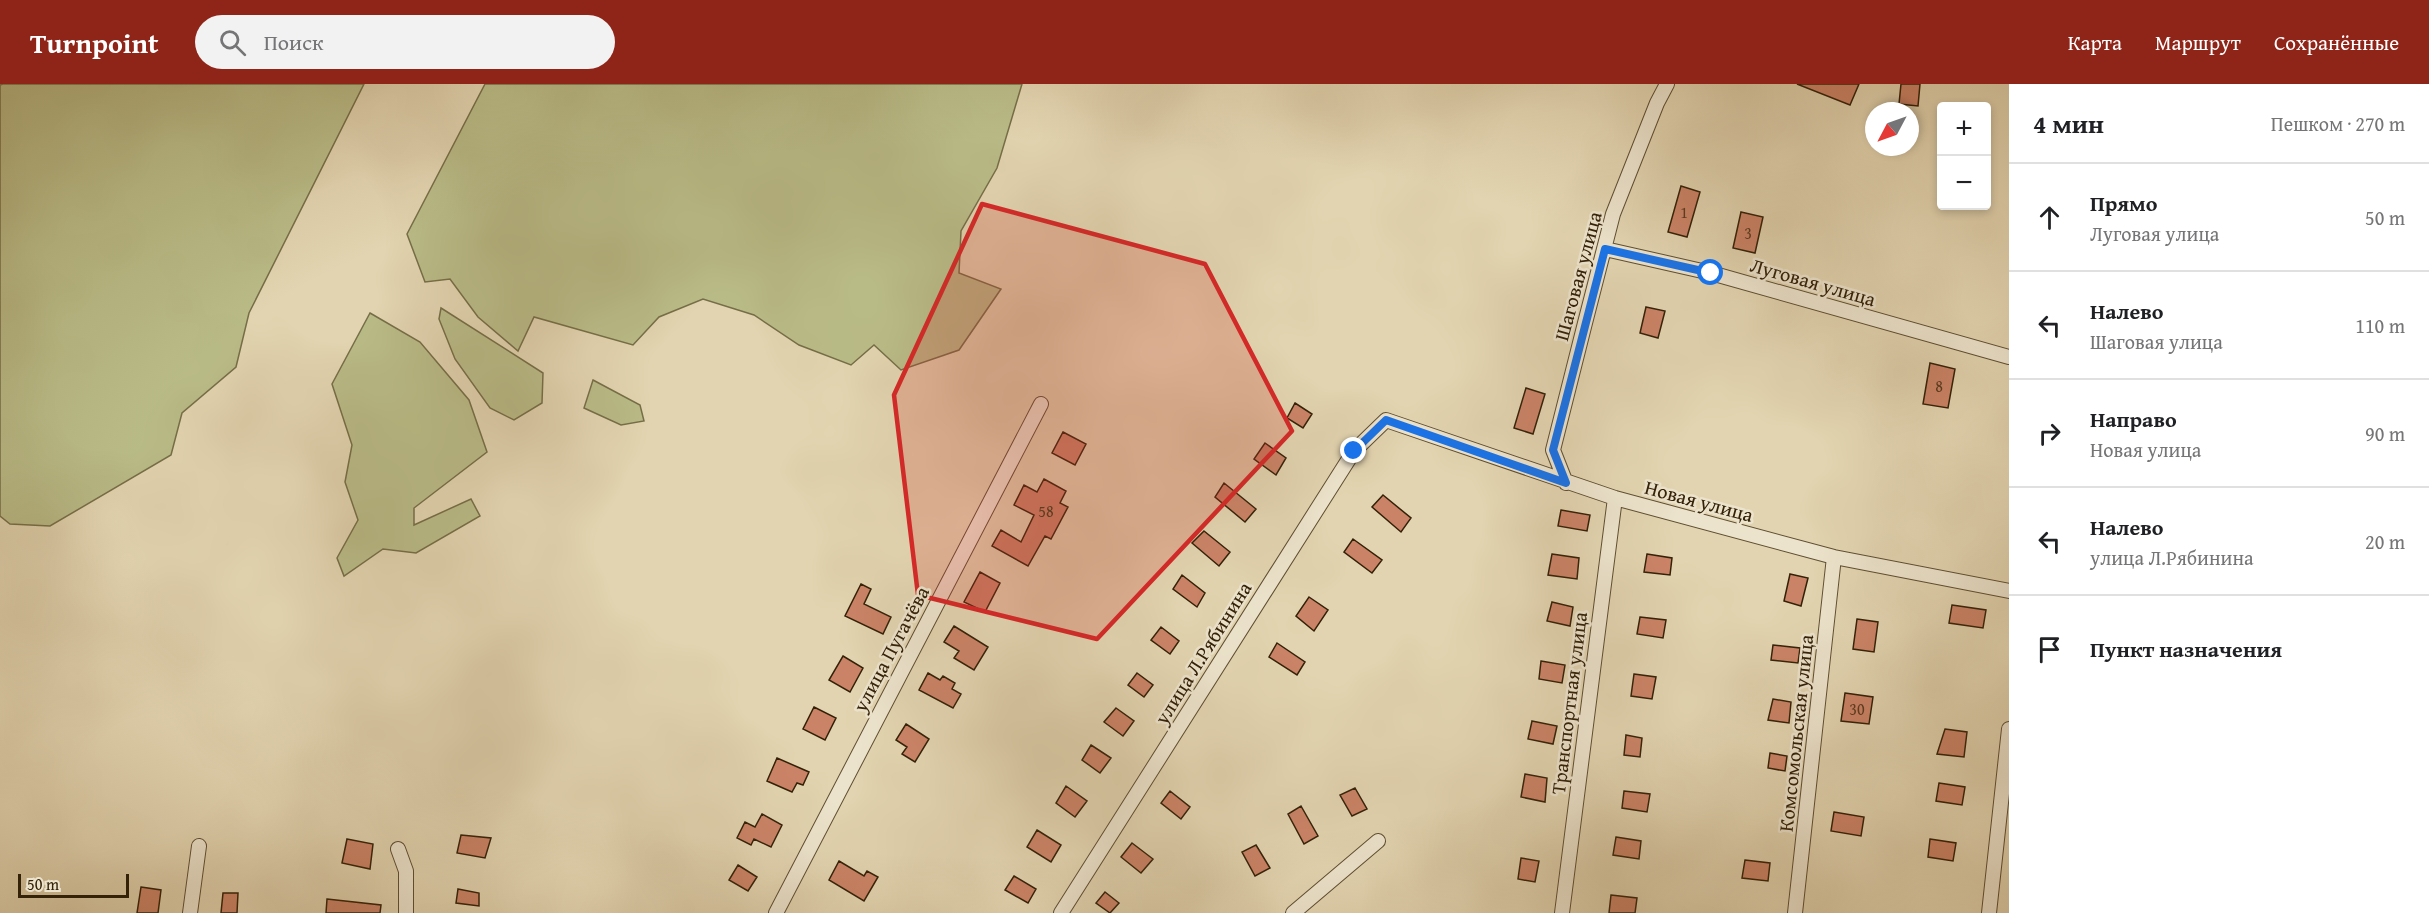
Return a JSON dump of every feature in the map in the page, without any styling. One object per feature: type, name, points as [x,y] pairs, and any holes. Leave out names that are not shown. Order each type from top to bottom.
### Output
[{"type":"street","name":"Шаговая улица","points":[[1566,483],[1553,450],[1613,214],[1657,103],[1667,84]]},
{"type":"street","name":"Луговая улица","points":[[1605,249],[1711,273],[2009,357]]},
{"type":"street","name":"улица Пугачёва","points":[[776,913],[1041,404]]},
{"type":"street","name":"Новая улица","points":[[1386,420],[1615,498],[1834,558],[2009,591]]},
{"type":"street","name":"улица Л.Рябинина","points":[[1061,913],[1354,451],[1386,420]]},
{"type":"street","name":"Транспортная улица","points":[[1562,913],[1615,498]]},
{"type":"street","name":"Комсомольская улица","points":[[1795,913],[1834,558]]},
{"type":"street","points":[[1989,913],[2009,729]]},
{"type":"street","points":[[1293,913],[1378,841]]},
{"type":"street","points":[[190,913],[199,846]]},
{"type":"street","points":[[399,849],[406,871],[406,913]]},
{"type":"highlighted area","points":[[982,204],[1205,264],[1292,431],[1097,639],[918,595],[894,395]]},
{"type":"green space","points":[[364,84],[249,313],[236,367],[182,413],[171,455],[50,526],[10,524],[0,516],[0,85]]},
{"type":"green space","points":[[485,84],[1022,84],[997,168],[961,231],[959,273],[1001,289],[959,350],[901,370],[874,345],[851,365],[799,345],[754,315],[703,299],[659,317],[633,345],[534,317],[518,351],[478,317],[450,279],[425,282],[407,234]]},
{"type":"green space","points":[[441,308],[543,373],[542,403],[514,420],[490,408],[455,359],[439,319]]},
{"type":"green space","points":[[370,313],[420,342],[469,400],[487,452],[414,508],[414,525],[471,499],[480,516],[416,553],[383,549],[344,576],[337,558],[358,520],[345,482],[352,445],[332,384]]},
{"type":"green space","points":[[593,380],[640,405],[644,421],[621,425],[584,408]]},
{"type":"building","points":[[1797,84],[1859,84],[1850,105]]},
{"type":"building","points":[[1901,84],[1920,84],[1918,102],[1899,102]]},
{"type":"building","points":[[1681,186],[1700,192],[1687,237],[1668,232]]},
{"type":"building","points":[[1741,212],[1763,217],[1755,253],[1733,248]]},
{"type":"building","points":[[1646,307],[1665,311],[1658,338],[1640,333]]},
{"type":"building","points":[[1930,363],[1955,369],[1948,408],[1923,404]]},
{"type":"building","points":[[1526,388],[1545,394],[1533,434],[1514,428]]},
{"type":"building","points":[[1295,403],[1312,414],[1303,428],[1287,418]]},
{"type":"building","points":[[1063,432],[1086,444],[1075,465],[1052,453]]},
{"type":"building","points":[[1265,443],[1286,458],[1276,475],[1254,459]]},
{"type":"building","points":[[1044,479],[1066,491],[1060,503],[1068,507],[1051,539],[1045,536],[1028,566],[992,546],[1001,530],[1021,542],[1034,515],[1014,505],[1024,485],[1037,492]]},
{"type":"building","points":[[1224,483],[1256,509],[1245,522],[1215,497]]},
{"type":"building","points":[[1383,495],[1411,518],[1401,532],[1372,507]]},
{"type":"building","points":[[1561,510],[1590,515],[1587,531],[1558,526]]},
{"type":"building","points":[[1204,531],[1230,552],[1219,566],[1192,543]]},
{"type":"building","points":[[1353,539],[1382,560],[1372,573],[1344,552]]},
{"type":"building","points":[[1552,554],[1579,558],[1577,579],[1548,575]]},
{"type":"building","points":[[1647,554],[1672,558],[1670,575],[1644,572]]},
{"type":"building","points":[[980,572],[1000,583],[985,612],[964,602]]},
{"type":"building","points":[[1790,574],[1808,578],[1801,606],[1784,601]]},
{"type":"building","points":[[1182,575],[1205,593],[1197,607],[1173,589]]},
{"type":"building","points":[[861,584],[871,589],[864,604],[891,617],[883,634],[845,616]]},
{"type":"building","points":[[1309,597],[1328,610],[1314,631],[1296,616]]},
{"type":"building","points":[[1552,602],[1573,607],[1570,626],[1547,621]]},
{"type":"building","points":[[1952,605],[1986,610],[1983,628],[1949,623]]},
{"type":"building","points":[[1640,617],[1666,620],[1663,638],[1637,634]]},
{"type":"building","points":[[1857,619],[1878,622],[1874,652],[1853,649]]},
{"type":"building","points":[[954,626],[988,647],[974,670],[954,658],[959,651],[944,642]]},
{"type":"building","points":[[1161,627],[1179,641],[1170,654],[1151,640]]},
{"type":"building","points":[[1277,643],[1305,662],[1297,675],[1269,657]]},
{"type":"building","points":[[1773,645],[1800,648],[1798,663],[1771,660]]},
{"type":"building","points":[[843,656],[863,668],[850,692],[829,680]]},
{"type":"building","points":[[1541,661],[1565,665],[1562,683],[1539,679]]},
{"type":"building","points":[[928,673],[940,680],[943,676],[955,683],[952,689],[961,694],[953,708],[919,690]]},
{"type":"building","points":[[1137,673],[1153,685],[1144,697],[1128,685]]},
{"type":"building","points":[[1634,674],[1656,677],[1652,699],[1631,696]]},
{"type":"building","points":[[1845,693],[1873,697],[1869,724],[1841,721]]},
{"type":"building","points":[[1773,699],[1791,702],[1789,723],[1768,720]]},
{"type":"building","points":[[814,707],[836,718],[825,740],[803,729]]},
{"type":"building","points":[[1116,708],[1134,721],[1123,736],[1104,722]]},
{"type":"building","points":[[1532,721],[1557,726],[1553,744],[1528,739]]},
{"type":"building","points":[[906,724],[929,739],[915,762],[902,754],[907,747],[896,740]]},
{"type":"building","points":[[1945,729],[1967,732],[1964,757],[1937,754]]},
{"type":"building","points":[[1626,735],[1642,738],[1640,757],[1624,755]]},
{"type":"building","points":[[1091,745],[1111,758],[1100,773],[1082,760]]},
{"type":"building","points":[[1770,753],[1787,756],[1785,771],[1768,768]]},
{"type":"building","points":[[777,758],[809,772],[803,785],[797,783],[792,792],[767,781]]},
{"type":"building","points":[[1525,774],[1547,778],[1545,802],[1521,797]]},
{"type":"building","points":[[1939,783],[1965,787],[1962,805],[1936,801]]},
{"type":"building","points":[[1066,786],[1087,801],[1075,817],[1056,803]]},
{"type":"building","points":[[1355,788],[1367,809],[1352,816],[1340,795]]},
{"type":"building","points":[[1170,791],[1190,807],[1181,819],[1161,803]]},
{"type":"building","points":[[1624,791],[1650,794],[1647,812],[1622,808]]},
{"type":"building","points":[[1301,806],[1318,836],[1304,844],[1288,814]]},
{"type":"building","points":[[1834,812],[1864,817],[1861,836],[1831,831]]},
{"type":"building","points":[[762,814],[782,825],[771,847],[754,839],[751,845],[737,838],[745,822],[755,827]]},
{"type":"building","points":[[1037,830],[1061,845],[1051,862],[1027,847]]},
{"type":"building","points":[[461,835],[491,838],[485,858],[457,853]]},
{"type":"building","points":[[1616,837],[1641,841],[1639,859],[1613,855]]},
{"type":"building","points":[[347,839],[373,844],[370,869],[342,863]]},
{"type":"building","points":[[1930,839],[1956,843],[1953,861],[1928,857]]},
{"type":"building","points":[[1132,843],[1153,859],[1141,873],[1121,857]]},
{"type":"building","points":[[1256,845],[1270,868],[1255,876],[1242,852]]},
{"type":"building","points":[[1521,858],[1539,861],[1535,882],[1518,879]]},
{"type":"building","points":[[1745,860],[1770,863],[1768,881],[1742,878]]},
{"type":"building","points":[[839,861],[864,876],[867,871],[878,877],[864,901],[829,880]]},
{"type":"building","points":[[738,865],[757,877],[748,891],[729,880]]},
{"type":"building","points":[[1014,876],[1036,889],[1028,903],[1005,890]]},
{"type":"building","points":[[141,887],[161,890],[158,913],[137,913]]},
{"type":"building","points":[[458,889],[479,893],[479,906],[456,903]]},
{"type":"building","points":[[1105,892],[1119,903],[1110,913],[1096,903]]},
{"type":"building","points":[[223,893],[238,893],[237,913],[221,913]]},
{"type":"building","points":[[1611,895],[1637,898],[1635,913],[1609,913]]},
{"type":"building","points":[[327,899],[381,905],[380,913],[326,913]]},
{"type":"route","points":[[1354,451],[1386,420],[1566,483],[1553,450],[1605,249],[1711,273]]}]
